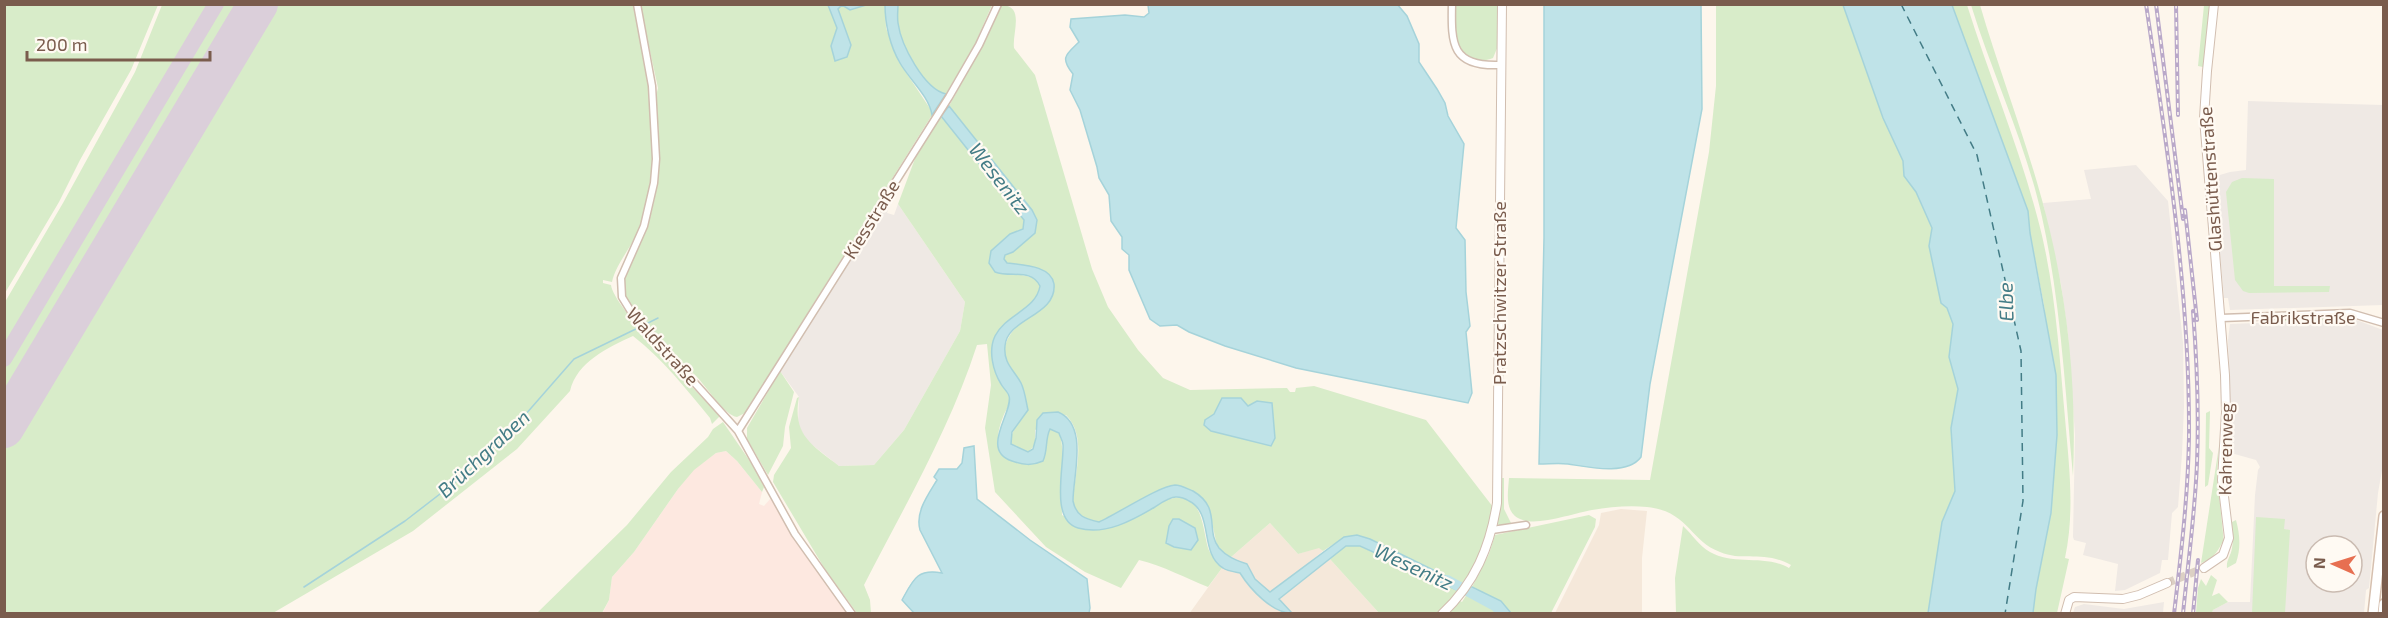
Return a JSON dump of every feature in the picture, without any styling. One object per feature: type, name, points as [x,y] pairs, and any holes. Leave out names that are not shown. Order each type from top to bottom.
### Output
[{"type":"main road","points":[[2373,614],[2384,516]]},
{"type":"main road","points":[[2383,614],[2384,603]]},
{"type":"street","name":"Waldstraße","points":[[637,4],[652,86],[656,159],[650,206],[640,235],[622,271],[620,284],[625,304],[738,431],[795,534],[852,614]]},
{"type":"street","name":"Kiesstraße","points":[[738,431],[949,97],[979,45],[998,4]]},
{"type":"street","points":[[1452,4],[1452,41],[1458,53],[1470,63],[1500,65]]},
{"type":"street","name":"Pratzschwitzer Straße","points":[[1442,614],[1457,599],[1483,557],[1492,530],[1498,478],[1502,4]]},
{"type":"street","name":"Glashüttenstraße","points":[[2214,4],[2204,118],[2221,318]]},
{"type":"street","name":"Fabrikstraße","points":[[2221,318],[2350,313],[2383,323]]},
{"type":"street","name":"Kahrenweg","points":[[2204,568],[2223,555],[2229,538],[2222,480],[2226,394],[2221,318]]},
{"type":"street","points":[[1492,530],[1526,525]]},
{"type":"street","points":[[2065,614],[2069,600],[2079,596],[2115,600],[2131,598],[2168,583]]},
{"type":"shaded area","points":[[2248,101],[2383,105],[2383,305],[2230,310],[2228,298],[2224,298],[2213,177],[2246,170]]},
{"type":"shaded area","points":[[2136,165],[2168,201],[2183,343],[2182,454],[2178,507],[2172,513],[2168,560],[2162,560],[2160,573],[2125,590],[2115,591],[2118,564],[2083,555],[2086,543],[2074,540],[2073,537],[2075,435],[2068,335],[2061,284],[2043,203],[2091,199],[2084,170]]},
{"type":"shaded area","points":[[888,198],[891,201],[887,213],[894,215],[898,204],[965,302],[960,331],[904,430],[874,465],[839,466],[806,440],[798,424],[799,397],[780,371]]},
{"type":"shaded area","points":[[2338,317],[2351,318],[2383,330],[2383,465],[2364,613],[2212,614],[2213,610],[2228,602],[2250,602],[2255,495],[2260,467],[2256,460],[2231,453],[2228,340],[2230,324],[2338,320]]},
{"type":"shaded area","points":[[726,451],[762,492],[759,504],[764,506],[770,499],[774,501],[788,529],[849,613],[602,614],[609,600],[612,577],[634,552],[678,489],[693,470],[716,453]]},
{"type":"shaded area","points":[[1621,509],[1647,511],[1642,558],[1642,613],[1555,613],[1599,525],[1601,513]]},
{"type":"shaded area","points":[[1270,523],[1298,554],[1319,547],[1323,551],[1270,592],[1255,579],[1247,564],[1230,558]]},
{"type":"shaded area","points":[[1329,558],[1379,613],[1292,613],[1278,600]]},
{"type":"shaded area","points":[[1222,568],[1240,573],[1251,589],[1283,613],[1189,614]]},
{"type":"shaded area","points":[[2164,602],[2163,613],[2073,613],[2075,607],[2084,604],[2124,609]]},
{"type":"green space","points":[[5,4],[158,5],[131,70],[59,202],[5,293]]},
{"type":"green space","points":[[162,5],[633,5],[649,86],[653,143],[652,171],[648,198],[638,231],[617,268],[612,282],[603,280],[603,283],[611,285],[615,296],[641,331],[720,416],[712,424],[710,418],[674,375],[633,336],[603,351],[586,364],[579,372],[570,391],[517,449],[413,531],[273,613],[5,614],[5,302],[135,72]]},
{"type":"green space","points":[[640,5],[828,5],[837,28],[831,46],[835,61],[851,45],[838,9],[842,5],[850,10],[866,5],[885,5],[886,28],[899,62],[931,110],[932,115],[745,413],[737,417],[727,412],[696,376],[646,327],[625,294],[624,278],[644,235],[652,211],[659,162],[656,96],[658,88]]},
{"type":"green space","points":[[898,5],[992,5],[975,44],[946,94],[930,84],[909,54],[900,32]]},
{"type":"green space","points":[[1002,5],[1013,10],[1016,21],[1014,48],[1035,75],[1092,269],[1108,307],[1138,350],[1163,378],[1190,390],[1287,388],[1290,392],[1295,392],[1296,388],[1314,386],[1426,420],[1493,507],[1486,542],[1470,575],[1462,584],[1363,537],[1345,538],[1323,551],[1319,548],[1298,554],[1270,523],[1230,558],[1217,546],[1209,508],[1175,485],[1162,489],[1099,522],[1089,520],[1082,516],[1074,506],[1078,445],[1073,424],[1066,415],[1035,430],[1035,445],[1028,452],[1011,444],[1013,433],[1026,408],[1026,402],[1021,387],[1008,365],[1005,354],[1006,344],[1017,327],[1051,298],[1053,281],[1038,269],[1007,263],[1004,260],[1005,255],[1013,252],[1037,220],[1032,210],[949,106]],"holes":[[[1248,406],[1271,445],[1211,431],[1205,420],[1214,414]]]},
{"type":"green space","points":[[1455,5],[1498,5],[1498,46],[1493,58],[1475,60],[1460,50],[1454,35]]},
{"type":"green space","points":[[1716,5],[1843,5],[1883,118],[1903,161],[1904,176],[1916,192],[1932,228],[1929,246],[1941,303],[1947,308],[1953,324],[1949,357],[1958,389],[1951,428],[1955,491],[1942,522],[1928,613],[1676,613],[1675,578],[1683,526],[1702,547],[1719,556],[1770,562],[1789,568],[1791,565],[1772,558],[1737,556],[1720,552],[1702,541],[1671,514],[1647,507],[1613,507],[1555,519],[1527,521],[1515,516],[1509,507],[1509,478],[1650,480],[1709,152],[1716,86]]},
{"type":"green space","points":[[1952,5],[1967,5],[2029,189],[2048,266],[2058,342],[2070,488],[2070,523],[2065,558],[2069,559],[2057,613],[2033,613],[2051,513],[2057,435],[2044,305],[2028,211]]},
{"type":"green space","points":[[1971,5],[1980,5],[2051,234],[2064,303],[2072,372],[2073,476],[2058,314],[2042,217],[2027,163]]},
{"type":"green space","points":[[2204,5],[2211,5],[2203,67],[2198,66]]},
{"type":"green space","points":[[941,116],[1024,220],[1023,229],[1010,234],[998,244],[1001,274],[1036,278],[1040,286],[1033,301],[1007,322],[995,336],[998,372],[1009,399],[998,434],[999,447],[1008,457],[1023,464],[1050,429],[1059,433],[1063,460],[1062,515],[1086,530],[1169,499],[1189,500],[1199,512],[1209,551],[1222,568],[1208,587],[1139,560],[1121,588],[1085,572],[1046,547],[995,492],[985,428],[991,385],[987,344],[977,345],[940,437],[864,585],[870,600],[871,613],[857,613],[826,571],[773,482],[774,475],[791,448],[789,427],[797,398],[799,397],[798,421],[801,430],[820,452],[839,466],[874,465],[904,430],[960,331],[965,302],[898,204],[916,156]],"holes":[[[1173,519],[1179,519],[1191,550],[1174,547],[1169,526]]]},
{"type":"green space","points":[[2242,178],[2274,179],[2274,286],[2330,286],[2329,292],[2249,293],[2243,291],[2235,280],[2226,192],[2232,182]]},
{"type":"green space","points":[[2338,317],[2338,320],[2260,322],[2261,319]]},
{"type":"green space","points":[[780,371],[794,392],[785,427],[783,446],[768,475],[747,439],[747,428]]},
{"type":"green space","points":[[2210,411],[2209,448],[2213,453],[2208,485],[2205,487],[2206,413]]},
{"type":"green space","points":[[723,422],[756,470],[764,487],[762,492],[726,451],[716,453],[694,470],[678,489],[634,552],[612,577],[609,600],[602,613],[537,613],[627,525],[671,472],[708,437],[713,429]]},
{"type":"green space","points":[[2219,446],[2217,474],[2224,543],[2211,558],[2201,563]]},
{"type":"green space","points":[[1500,478],[1504,478],[1504,509],[1512,525],[1500,526],[1497,523]]},
{"type":"green space","points":[[1589,515],[1596,519],[1595,527],[1551,613],[1511,613],[1501,601],[1472,587],[1489,554],[1495,535]]},
{"type":"green space","points":[[2256,517],[2285,519],[2284,529],[2290,530],[2285,613],[2252,613]]},
{"type":"green space","points":[[2236,520],[2239,552],[2236,563],[2227,568],[2233,545],[2232,522]]},
{"type":"green space","points":[[1346,546],[1359,546],[1457,590],[1454,597],[1437,613],[1379,613],[1329,558]]},
{"type":"green space","points":[[2211,575],[2217,580],[2212,596],[2219,593],[2228,602],[2213,610],[2212,613],[2196,613],[2201,579],[2206,586]]},
{"type":"green space","points":[[1467,594],[1499,613],[1447,614],[1460,601],[1462,602]]},
{"type":"water","points":[[1397,4],[1407,16],[1419,44],[1419,62],[1445,103],[1448,116],[1464,144],[1456,228],[1465,240],[1466,292],[1470,326],[1466,332],[1472,393],[1468,403],[1296,368],[1225,346],[1177,325],[1160,326],[1150,319],[1129,270],[1129,255],[1122,249],[1122,237],[1111,221],[1109,195],[1099,178],[1080,110],[1070,90],[1073,74],[1066,64],[1066,56],[1079,42],[1070,27],[1071,19],[1125,15],[1144,17],[1149,13],[1148,5]]},
{"type":"water","points":[[828,5],[842,5],[838,9],[851,45],[847,57],[835,61],[831,46],[837,28]]},
{"type":"water","points":[[842,5],[866,5],[850,10]]},
{"type":"water","points":[[885,5],[898,5],[900,32],[909,54],[930,84],[946,94],[932,115],[927,101],[893,49],[887,27]]},
{"type":"water","points":[[1544,5],[1701,5],[1702,109],[1650,384],[1641,457],[1626,467],[1607,469],[1565,464],[1539,464],[1544,238]]},
{"type":"water","name":"Elbe","points":[[1843,5],[1952,5],[2028,211],[2056,375],[2057,435],[2051,513],[2033,613],[1928,613],[1942,522],[1955,491],[1951,428],[1958,389],[1949,357],[1953,324],[1947,308],[1941,303],[1929,246],[1932,228],[1916,192],[1904,176],[1903,161],[1883,118]]},
{"type":"water","points":[[949,106],[1032,210],[1037,220],[1035,233],[1013,252],[1005,255],[1004,259],[1007,263],[1042,270],[1052,278],[1054,284],[1053,295],[1048,303],[1014,329],[1005,346],[1006,357],[1022,386],[1028,410],[1012,432],[1011,444],[1028,452],[1033,449],[1037,420],[1043,413],[1058,412],[1068,418],[1076,439],[1073,501],[1079,513],[1085,518],[1099,522],[1159,490],[1175,485],[1182,486],[1193,491],[1207,505],[1213,534],[1219,548],[1235,560],[1247,564],[1255,579],[1270,592],[1344,537],[1357,535],[1370,539],[1462,584],[1457,590],[1360,546],[1346,546],[1279,599],[1292,613],[1285,612],[1263,599],[1240,573],[1225,569],[1216,561],[1211,553],[1201,514],[1197,507],[1186,500],[1178,497],[1165,500],[1137,517],[1098,530],[1078,528],[1069,523],[1061,504],[1063,442],[1059,433],[1050,429],[1043,461],[1035,464],[1012,461],[1003,456],[998,448],[1009,396],[998,379],[994,367],[993,342],[1006,322],[1033,301],[1040,286],[1036,280],[1026,275],[995,272],[989,263],[991,251],[1010,234],[1023,229],[1024,220],[941,116]]},
{"type":"water","points":[[1222,398],[1241,398],[1248,406],[1257,401],[1272,403],[1275,438],[1271,446],[1211,431],[1204,425],[1205,420],[1214,414]]},
{"type":"water","points":[[974,446],[977,499],[1030,540],[1087,579],[1089,613],[914,613],[902,600],[913,581],[921,574],[942,573],[920,530],[919,517],[926,498],[937,480],[934,477],[939,469],[957,469],[962,463],[964,448]]},
{"type":"water","points":[[1173,519],[1179,519],[1195,528],[1198,540],[1191,550],[1166,543],[1169,526]]},
{"type":"water","points":[[1472,587],[1501,601],[1511,613],[1499,613],[1467,594]]},
{"type":"waterway","name":"Brüchgraben","points":[[646,324],[658,318]]},
{"type":"waterway","name":"Brüchgraben","points":[[304,587],[405,521],[471,470],[518,423],[574,359],[642,326]]},
{"type":"waterway","name":"Wesenitz","points":[[1447,580],[1495,606],[1503,614]]},
{"type":"ferry route","points":[[1901,4],[1977,155],[2021,351],[2023,501],[2005,614]]},
{"type":"taxiway","points":[[4,359],[216,4]]},
{"type":"runway","points":[[4,428],[258,4]]},
{"type":"tunnel","points":[[2167,583],[2204,568]]},
{"type":"railway","points":[[2146,4],[2176,220],[2186,329],[2189,437],[2182,548],[2174,614]]},
{"type":"railway","points":[[2156,4],[2183,219]]},
{"type":"railway","points":[[2176,4],[2178,115]]},
{"type":"railway","points":[[2185,210],[2197,320]]},
{"type":"railway","points":[[2183,614],[2197,463],[2198,425],[2193,311]]},
{"type":"railway","points":[[2193,614],[2198,560]]}]
